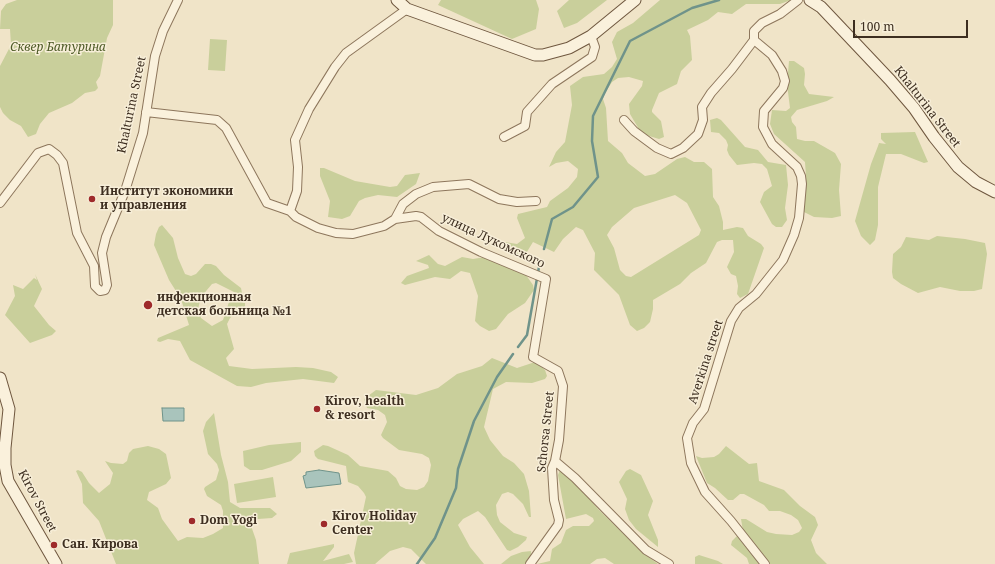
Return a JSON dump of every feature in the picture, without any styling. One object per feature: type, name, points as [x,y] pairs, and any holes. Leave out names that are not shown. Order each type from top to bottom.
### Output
[{"type":"street","name":"Khalturina Street","points":[[0,203],[38,153],[49,149],[57,155],[63,163],[77,233],[94,266],[95,286],[100,291],[105,290],[107,285],[102,253],[106,237],[125,191],[143,133],[155,56],[163,31],[178,0]]},
{"type":"street","points":[[397,0],[407,9],[535,55],[560,52],[591,36],[635,0]]},
{"type":"street","points":[[624,120],[634,131],[657,148],[671,154],[683,148],[698,134],[703,120],[702,108],[710,93],[727,75],[754,40],[754,31],[762,23],[780,14],[798,0]]},
{"type":"street","name":"Khalturina Street","points":[[810,0],[821,7],[890,80],[914,108],[934,137],[958,166],[976,182],[995,192]]},
{"type":"street","points":[[290,211],[297,191],[298,167],[295,140],[309,109],[335,67],[346,53],[407,9]]},
{"type":"street","points":[[504,137],[525,126],[527,112],[552,84],[592,57],[595,47],[591,36]]},
{"type":"street","name":"Averkina street","points":[[754,40],[772,55],[782,71],[785,81],[783,88],[764,111],[763,127],[772,144],[797,167],[801,176],[802,184],[799,218],[794,235],[783,260],[756,294],[739,308],[731,322],[704,409],[690,428],[687,446],[691,463],[705,492],[731,521],[765,564]]},
{"type":"street","name":"улица Лукомского","points":[[146,112],[218,120],[226,128],[267,202],[290,211],[296,217],[318,228],[339,233],[353,234],[384,226],[395,220],[416,216],[421,217],[439,231],[509,264],[546,279],[547,285],[533,357],[554,368]]},
{"type":"street","points":[[395,220],[403,204],[416,194],[433,186],[469,184],[499,199],[517,202],[536,201]]},
{"type":"street","name":"Schorsa Street","points":[[530,564],[558,525],[554,500],[552,468],[556,461],[559,440],[563,386],[558,371],[554,368]]},
{"type":"street","name":"Kirov Street","points":[[0,378],[9,409],[5,448],[5,465],[8,481],[56,564]]},
{"type":"street","points":[[556,461],[575,478],[646,550],[669,564]]},
{"type":"green space","name":"Сквер Батурина","points":[[17,0],[113,0],[113,25],[107,38],[100,76],[96,82],[98,88],[95,91],[85,93],[72,103],[49,113],[40,124],[36,134],[28,137],[21,126],[10,120],[3,113],[0,107],[0,66],[11,45],[10,29],[0,29],[1,11],[6,4]]},
{"type":"green space","points":[[441,0],[536,0],[539,9],[536,29],[512,39],[438,5]]},
{"type":"green space","points":[[569,0],[607,0],[577,23],[564,28],[557,11]]},
{"type":"green space","points":[[660,0],[791,0],[780,4],[746,4],[732,14],[718,12],[708,20],[687,30],[690,36],[692,60],[681,71],[677,84],[659,93],[652,110],[652,112],[661,121],[664,137],[659,139],[646,135],[640,131],[630,114],[629,104],[642,86],[643,81],[629,77],[618,78],[612,82],[605,93],[603,99],[606,108],[608,141],[622,153],[628,163],[645,176],[655,174],[677,159],[685,157],[694,162],[704,162],[712,169],[713,197],[719,206],[723,222],[723,230],[737,227],[743,228],[748,236],[761,244],[764,248],[748,294],[740,298],[737,294],[738,286],[736,276],[731,274],[727,267],[734,252],[733,240],[722,240],[717,242],[706,263],[691,273],[680,284],[653,300],[653,309],[650,322],[644,328],[637,331],[630,325],[619,295],[594,270],[595,253],[583,230],[576,227],[563,239],[554,252],[533,242],[525,255],[520,258],[510,254],[503,248],[505,242],[517,244],[525,238],[517,218],[518,214],[547,207],[550,201],[568,188],[577,177],[578,169],[568,161],[556,163],[549,167],[556,152],[565,142],[572,105],[570,86],[583,77],[604,74],[612,67],[617,59],[612,42],[617,32],[633,23]],"holes":[[[675,195],[687,203],[701,230],[699,235],[631,277],[626,276],[620,270],[614,248],[607,235],[612,227],[634,208]]]},
{"type":"green space","points":[[210,39],[227,40],[225,71],[208,70]]},
{"type":"green space","points":[[789,61],[794,61],[804,68],[804,85],[809,94],[834,97],[827,101],[797,110],[791,117],[792,122],[796,127],[797,139],[814,141],[835,153],[841,164],[839,190],[841,216],[832,218],[814,217],[804,212],[801,200],[806,176],[805,162],[774,134],[770,124],[772,110],[786,111],[790,108],[787,84]]},
{"type":"green space","points":[[717,118],[721,120],[745,147],[758,150],[768,162],[786,165],[788,185],[785,208],[787,220],[782,227],[776,227],[772,224],[760,202],[764,192],[772,186],[767,169],[762,164],[754,163],[737,165],[729,155],[726,140],[719,133],[711,132],[710,120]]},
{"type":"green space","points":[[915,132],[928,162],[924,163],[901,154],[886,154],[878,187],[878,225],[875,240],[870,245],[861,236],[855,221],[871,164],[879,143],[886,144],[881,139],[881,133]]},
{"type":"green space","points":[[320,168],[324,168],[355,181],[390,187],[397,186],[405,175],[420,173],[416,184],[397,197],[378,195],[365,198],[359,201],[350,216],[342,219],[328,217],[330,201],[320,176]]},
{"type":"green space","points":[[162,225],[173,238],[178,258],[185,274],[191,276],[196,274],[205,264],[211,264],[216,266],[224,275],[241,288],[242,293],[238,294],[216,283],[212,284],[201,297],[198,309],[201,318],[212,326],[223,320],[229,302],[237,301],[245,303],[245,306],[230,318],[227,324],[234,349],[226,358],[229,366],[252,369],[296,367],[313,368],[331,372],[338,377],[334,383],[303,379],[266,383],[251,387],[237,386],[190,360],[180,341],[168,339],[160,342],[157,341],[158,338],[189,325],[181,299],[169,280],[154,245],[156,234],[159,227]]},
{"type":"green space","points":[[937,236],[985,243],[987,254],[982,289],[974,291],[960,291],[940,287],[918,293],[893,278],[893,254],[901,247],[906,237],[929,240]]},
{"type":"green space","points":[[429,255],[438,264],[445,266],[462,257],[473,259],[485,257],[526,275],[533,285],[534,290],[525,303],[508,314],[496,329],[489,331],[475,321],[478,296],[470,273],[461,271],[450,279],[435,277],[405,285],[401,283],[407,276],[429,268],[428,265],[416,261]]},
{"type":"green space","points":[[35,274],[42,289],[34,306],[49,325],[56,331],[52,335],[30,343],[5,315],[15,296],[13,285],[23,289],[34,278],[37,280]]},
{"type":"green space","points":[[492,358],[517,368],[532,363],[538,363],[545,370],[547,376],[545,379],[532,383],[506,382],[493,389],[484,427],[490,440],[503,456],[514,463],[524,474],[529,491],[531,517],[529,517],[523,504],[513,494],[508,492],[502,494],[496,505],[497,515],[500,522],[514,533],[527,537],[526,540],[518,547],[510,551],[507,550],[485,517],[478,511],[463,519],[458,525],[470,547],[484,564],[426,564],[411,549],[403,547],[390,551],[375,564],[356,564],[354,553],[366,497],[358,486],[348,482],[346,466],[318,459],[315,456],[314,451],[323,445],[328,446],[348,455],[360,466],[388,471],[396,478],[400,486],[406,489],[417,490],[424,487],[428,481],[431,465],[429,458],[422,454],[399,450],[383,438],[381,435],[387,422],[385,415],[378,410],[367,408],[364,399],[376,390],[416,395],[438,388],[457,374],[482,366]]},
{"type":"green space","points":[[214,413],[221,455],[228,482],[230,502],[240,508],[270,508],[277,514],[272,518],[258,519],[250,523],[256,540],[259,564],[116,564],[99,521],[83,503],[82,484],[76,471],[78,470],[82,472],[89,483],[99,493],[110,484],[113,473],[105,461],[123,464],[127,461],[129,453],[133,449],[148,446],[159,449],[166,454],[171,478],[166,484],[149,492],[147,500],[158,508],[162,519],[178,541],[187,537],[203,538],[213,534],[223,528],[223,511],[221,505],[207,496],[204,489],[216,480],[219,470],[217,464],[208,454],[203,431],[206,422]]},
{"type":"green space","points":[[301,442],[301,452],[291,461],[262,470],[250,470],[244,466],[243,451],[269,445]]},
{"type":"green space","points":[[726,446],[749,464],[757,463],[759,481],[784,490],[800,506],[815,517],[818,525],[811,540],[816,553],[827,564],[749,564],[747,558],[731,545],[732,541],[740,533],[754,543],[743,531],[741,519],[746,519],[767,532],[776,534],[792,535],[799,532],[802,528],[798,520],[791,515],[780,511],[769,511],[764,505],[744,494],[740,494],[733,500],[728,500],[707,483],[696,456],[702,458],[714,457]]},
{"type":"green space","points":[[630,469],[641,475],[653,501],[648,515],[658,540],[658,547],[636,529],[629,520],[625,509],[627,499],[619,482],[626,471]]},
{"type":"green space","points":[[560,470],[573,479],[598,509],[643,553],[658,564],[614,564],[605,558],[597,559],[590,564],[537,564],[550,561],[552,549],[561,543],[566,530],[573,526],[589,526],[594,521],[593,518],[586,514],[566,519],[558,475]]},
{"type":"green space","points":[[273,477],[276,497],[237,503],[234,484]]},
{"type":"green space","points":[[334,544],[334,547],[323,561],[349,554],[353,562],[344,564],[287,564],[290,553]]},
{"type":"green space","points":[[531,551],[531,557],[527,564],[501,564],[511,556],[522,552]]},
{"type":"green space","points":[[699,555],[723,564],[695,564],[695,557]]},
{"type":"water","points":[[162,408],[184,408],[184,421],[163,421]]},
{"type":"water","points":[[319,470],[339,473],[341,484],[306,488],[303,476],[306,475],[306,472]]},
{"type":"waterway","points":[[544,249],[552,219],[573,207],[598,177],[592,141],[593,116],[630,41],[692,8],[719,0]]},
{"type":"waterway","points":[[518,347],[527,335],[539,267]]},
{"type":"waterway","points":[[417,564],[435,538],[456,488],[458,469],[474,421],[497,377],[513,354]]},
{"type":"place","name":"Институт экономики и управления","points":[[92,199]]},
{"type":"place","name":"инфекционная детская больница №1","points":[[148,305]]},
{"type":"place","name":"Kirov, health & resort","points":[[317,409]]},
{"type":"place","name":"Dom Yogi","points":[[192,521]]},
{"type":"place","name":"Kirov Holiday Center","points":[[324,524]]},
{"type":"place","name":"Сан. Кирова","points":[[54,545]]}]
